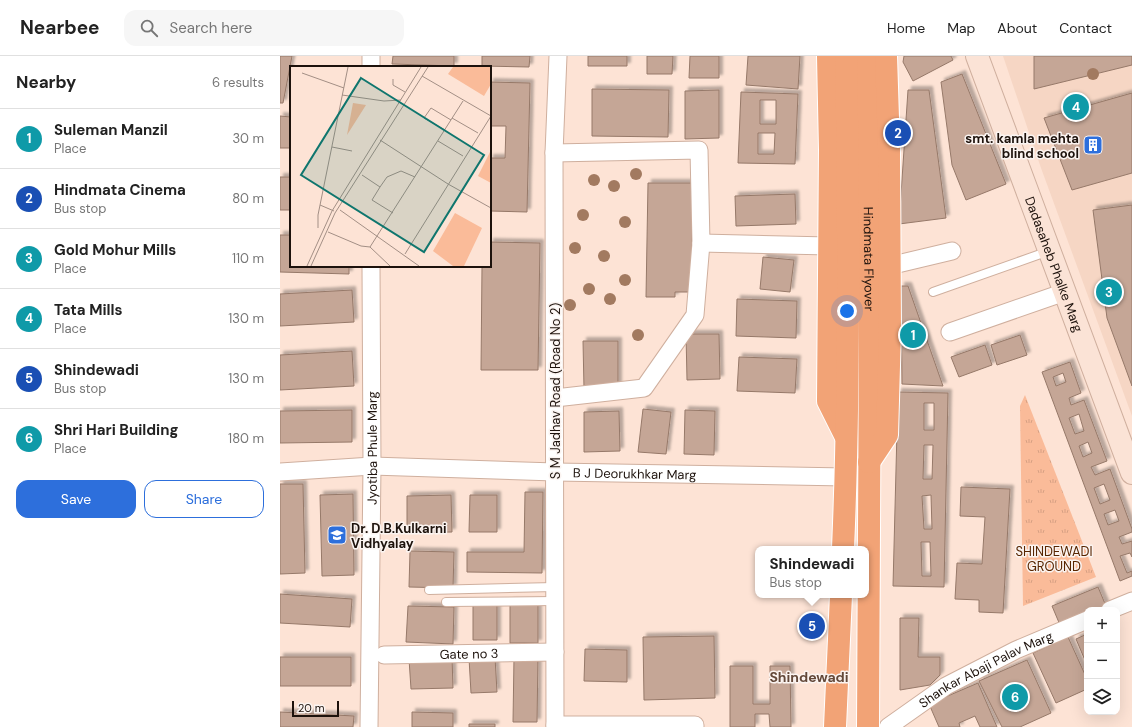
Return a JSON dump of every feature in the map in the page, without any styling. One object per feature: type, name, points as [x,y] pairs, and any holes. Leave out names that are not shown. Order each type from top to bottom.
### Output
[{"type":"highway","points":[[828,56],[830,150],[828,401],[846,438]]},
{"type":"highway","name":"Hindmata Flyover","points":[[843,546],[846,477],[848,324],[846,56]]},
{"type":"highway","name":"Hindmata Flyover","points":[[867,56],[870,331],[869,546]]},
{"type":"highway","points":[[869,462],[887,435],[890,331],[889,149],[886,56]]},
{"type":"highway","points":[[835,727],[841,598]]},
{"type":"highway","name":"Hindmata Flyover","points":[[868,598],[868,727]]},
{"type":"street","name":"S M Jadhav Road (Road No 2)","points":[[555,726],[554,153],[558,56]]},
{"type":"street","name":"Dadasaheb Phalke Marg","points":[[977,56],[1132,473]]},
{"type":"street","points":[[554,153],[698,150],[701,243],[695,315],[644,388],[555,398]]},
{"type":"street","points":[[701,243],[830,246]]},
{"type":"street","points":[[889,266],[952,251]]},
{"type":"street","name":"Jyotiba Phule Marg","points":[[369,727],[372,466],[371,267]]},
{"type":"street","points":[[950,332],[1065,292]]},
{"type":"street","name":"B J Deorukhkar Marg","points":[[280,472],[372,466],[555,472],[846,477]]},
{"type":"street","points":[[1117,607],[1132,601]]},
{"type":"street","name":"Shankar Abaji Palav Marg","points":[[888,727],[946,686],[1016,650],[1084,621]]},
{"type":"street","name":"Gate no 3","points":[[384,655],[555,652]]},
{"type":"street","points":[[555,726],[695,725],[695,727]]},
{"type":"lane","points":[[933,292],[1049,250]]},
{"type":"lane","points":[[429,590],[555,594]]},
{"type":"lane","points":[[446,602],[555,594]]},
{"type":"shaded area","points":[[1003,56],[1132,56],[1132,416],[1041,168]]},
{"type":"green space","name":"SHINDEWADI GROUND","points":[[1025,395],[1096,577],[1023,606],[1020,406]]},
{"type":"building","points":[[280,56],[292,56],[283,103],[280,103]]},
{"type":"building","points":[[393,56],[454,56],[454,66],[392,64]]},
{"type":"building","points":[[482,56],[530,56],[529,67],[482,66]]},
{"type":"building","points":[[588,56],[627,56],[627,66],[588,66]]},
{"type":"building","points":[[647,56],[673,56],[672,74],[647,74]]},
{"type":"building","points":[[690,56],[719,56],[719,78],[689,78]]},
{"type":"building","points":[[748,56],[800,56],[798,89],[746,85]]},
{"type":"building","points":[[904,56],[951,56],[953,60],[913,81],[903,62]]},
{"type":"building","points":[[1034,56],[1132,56],[1132,65],[1034,89]]},
{"type":"building","points":[[962,74],[1006,184],[966,200],[952,165],[941,82]]},
{"type":"building","points":[[491,82],[530,83],[527,212],[491,211],[491,158],[505,158],[506,126],[491,126]]},
{"type":"building","points":[[592,89],[669,90],[668,137],[592,136]]},
{"type":"building","points":[[719,90],[719,138],[685,139],[685,91]]},
{"type":"building","points":[[908,90],[929,90],[946,218],[899,224]]},
{"type":"building","points":[[741,92],[798,94],[795,164],[738,163]],"holes":[[[760,100],[776,100],[776,124],[760,124]],[[758,133],[775,133],[774,154],[758,154]]]},
{"type":"building","name":"smt. kamla mehta blind school","points":[[1132,93],[1132,173],[1072,190],[1044,118]]},
{"type":"building","points":[[280,116],[290,117],[290,148],[280,148]]},
{"type":"building","points":[[280,177],[290,177],[290,210],[280,210]]},
{"type":"building","points":[[648,183],[693,183],[691,292],[675,292],[675,297],[646,297]]},
{"type":"building","points":[[795,194],[796,224],[736,226],[735,196]]},
{"type":"building","points":[[1132,205],[1132,386],[1107,318],[1093,210]]},
{"type":"building","points":[[280,235],[290,235],[290,267],[349,267],[349,274],[280,272]]},
{"type":"building","points":[[491,242],[540,243],[538,370],[481,370],[482,267],[491,267]]},
{"type":"building","points":[[763,257],[794,260],[790,292],[760,289]]},
{"type":"building","points":[[901,286],[908,286],[943,386],[902,384]]},
{"type":"building","points":[[352,290],[354,322],[280,326],[280,294]]},
{"type":"building","points":[[737,299],[797,301],[796,338],[736,336]]},
{"type":"building","points":[[686,334],[719,334],[720,379],[687,380]]},
{"type":"building","points":[[1020,335],[1027,355],[997,365],[991,345]]},
{"type":"building","points":[[583,341],[618,341],[618,389],[584,389]]},
{"type":"building","points":[[985,345],[992,365],[959,377],[951,357]]},
{"type":"building","points":[[352,351],[354,386],[280,390],[280,355]]},
{"type":"building","points":[[739,357],[797,359],[795,393],[737,391]]},
{"type":"building","points":[[1070,362],[1081,393],[1069,398],[1071,405],[1084,400],[1107,461],[1091,467],[1095,475],[1110,469],[1132,529],[1132,532],[1119,537],[1122,544],[1132,541],[1132,557],[1130,553],[1120,556],[1127,573],[1132,571],[1132,576],[1120,581],[1042,372]],"holes":[[[1063,373],[1066,382],[1056,386],[1053,377]],[[1079,414],[1084,431],[1075,434],[1069,418]],[[1088,442],[1092,453],[1083,457],[1079,446]],[[1104,484],[1110,500],[1100,504],[1094,488]],[[1115,510],[1119,521],[1108,525],[1104,514]]]},
{"type":"building","points":[[898,392],[948,393],[944,587],[893,586]],"holes":[[[924,403],[934,403],[934,430],[924,430]],[[924,445],[933,445],[932,479],[923,479]],[[931,495],[932,529],[924,529],[922,496]],[[921,542],[930,542],[931,576],[922,576]]]},
{"type":"building","points":[[643,409],[671,412],[666,454],[638,452]]},
{"type":"building","points":[[352,410],[352,442],[280,443],[280,411]]},
{"type":"building","points":[[685,410],[715,411],[714,455],[684,454]]},
{"type":"building","points":[[619,411],[620,451],[584,452],[584,412]]},
{"type":"building","points":[[280,484],[303,484],[305,573],[280,574]]},
{"type":"building","points":[[961,487],[1010,489],[1003,613],[979,612],[979,600],[955,599],[957,563],[982,564],[985,517],[960,516]]},
{"type":"building","points":[[525,492],[543,492],[542,573],[467,572],[467,552],[524,552]]},
{"type":"building","name":"Dr. D.B.Kulkarni Vidhyalay","points":[[353,494],[354,575],[322,576],[320,495]]},
{"type":"building","points":[[451,495],[452,532],[407,533],[407,496]]},
{"type":"building","points":[[470,495],[497,495],[497,532],[469,532]]},
{"type":"building","points":[[410,551],[454,552],[453,588],[409,587]]},
{"type":"building","points":[[1098,587],[1106,606],[1084,607],[1084,615],[1060,625],[1052,606]]},
{"type":"building","points":[[280,594],[352,599],[350,627],[280,623]]},
{"type":"building","points":[[510,602],[538,602],[538,643],[510,643]]},
{"type":"building","points":[[473,605],[497,605],[497,640],[473,640]]},
{"type":"building","points":[[408,606],[454,607],[453,644],[406,642]]},
{"type":"building","points":[[900,618],[919,618],[918,657],[940,657],[940,675],[930,685],[900,690]]},
{"type":"building","points":[[1084,635],[1084,658],[1076,639]]},
{"type":"building","points":[[714,636],[715,698],[644,700],[643,637]]},
{"type":"building","points":[[1068,637],[1084,672],[1084,690],[1056,703],[1033,653]]},
{"type":"building","points":[[585,649],[627,650],[627,682],[584,681]]},
{"type":"building","points":[[280,657],[351,657],[351,686],[280,686]]},
{"type":"building","points":[[452,657],[453,688],[411,689],[409,659]]},
{"type":"building","points":[[495,657],[497,692],[471,693],[469,658]]},
{"type":"building","points":[[514,657],[538,657],[537,722],[513,722]]},
{"type":"building","points":[[1027,660],[1051,713],[1020,727],[1002,727],[979,681]]},
{"type":"building","points":[[730,666],[753,666],[753,704],[770,704],[770,666],[790,666],[791,727],[770,727],[769,714],[755,714],[755,727],[730,727]]},
{"type":"building","points":[[978,683],[997,727],[980,727],[975,716],[959,723],[960,727],[939,727],[929,704]]},
{"type":"building","points":[[280,712],[354,716],[353,727],[280,727]]},
{"type":"building","points":[[412,712],[453,713],[453,727],[412,727]]},
{"type":"building","points":[[469,724],[495,724],[495,727],[469,727]]},
{"type":"place","name":"Tata Mills","points":[[1076,107]]},
{"type":"place","name":"Hindmata Cinema","points":[[898,133]]},
{"type":"place","name":"smt. kamla mehta blind school","points":[[1093,145]]},
{"type":"place","name":"Gold Mohur Mills","points":[[1109,292]]},
{"type":"place","name":"Suleman Manzil","points":[[913,335]]},
{"type":"place","name":"Dr. D.B.Kulkarni Vidhyalay","points":[[337,535]]},
{"type":"place","name":"Shindewadi","points":[[812,626]]},
{"type":"place","name":"Shri Hari Building","points":[[1015,697]]},
{"type":"district","name":"Shindewadi","points":[[809,677]]}]
